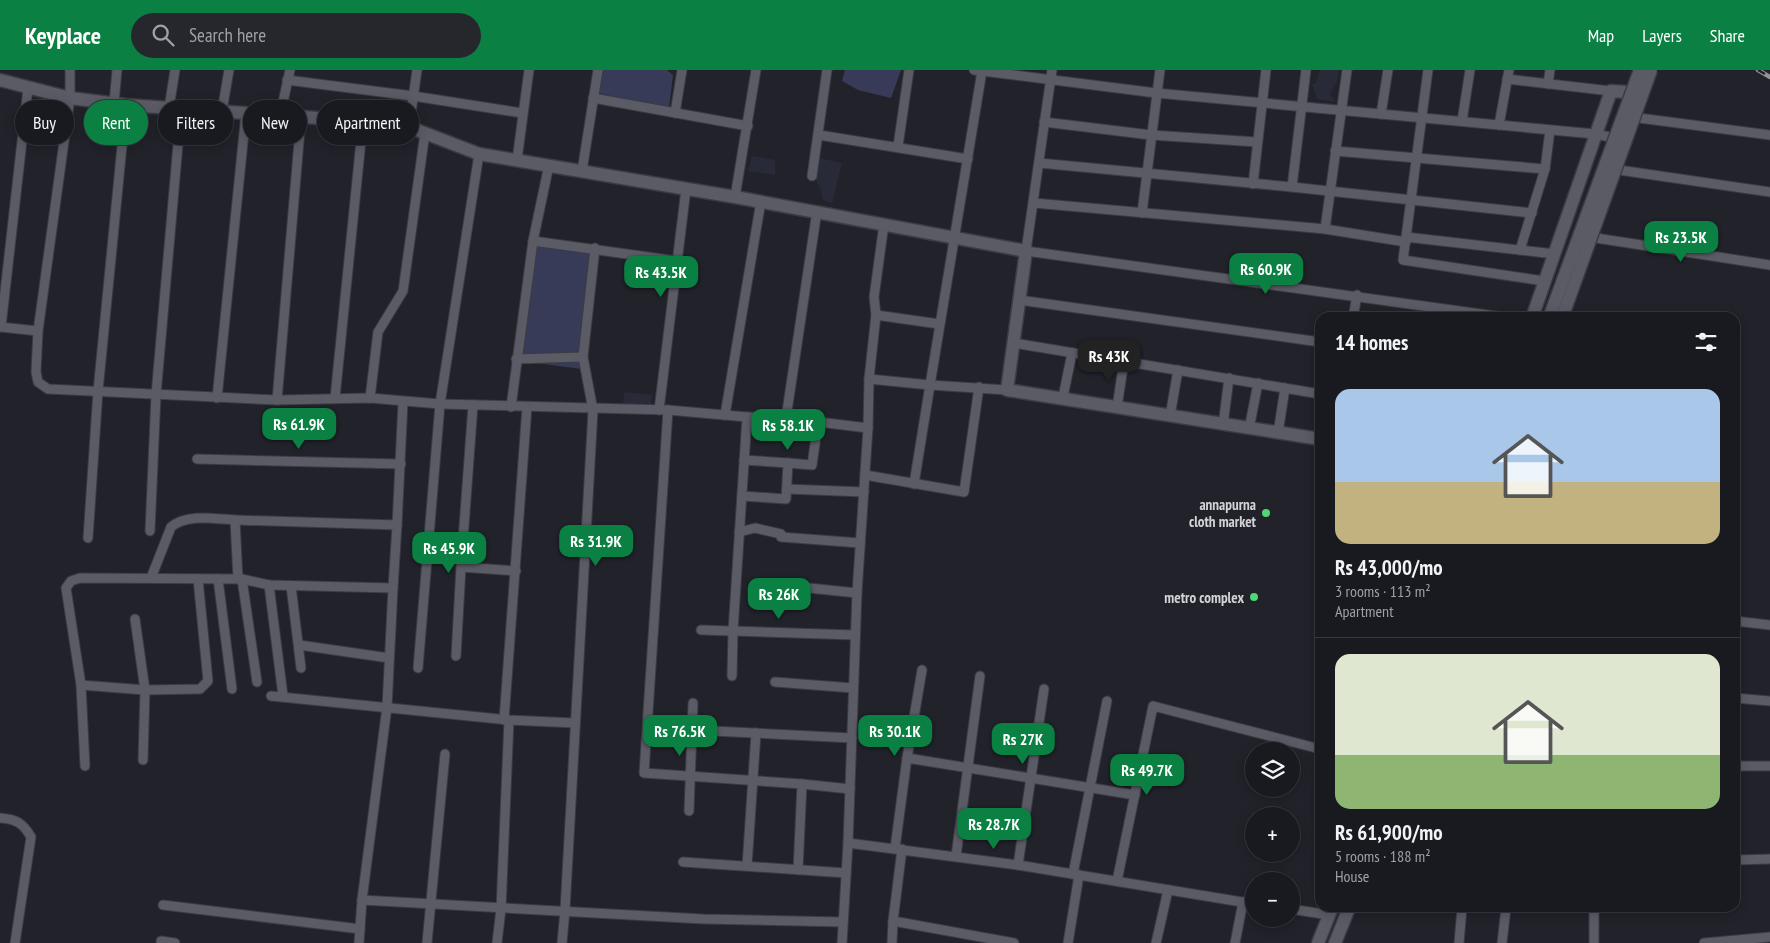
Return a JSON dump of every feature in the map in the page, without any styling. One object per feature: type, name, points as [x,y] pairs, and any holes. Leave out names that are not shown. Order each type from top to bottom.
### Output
[{"type":"street","points":[[70,70],[70,98],[38,331],[36,372],[38,382],[48,389],[217,398],[277,400],[370,398],[403,402],[511,407],[664,410],[747,417],[786,418],[868,428]]},
{"type":"street","points":[[117,70],[120,100]]},
{"type":"street","points":[[174,70],[175,100]]},
{"type":"street","points":[[224,100],[229,70]]},
{"type":"street","points":[[283,100],[290,70]]},
{"type":"street","points":[[412,100],[417,70]]},
{"type":"street","points":[[517,160],[529,70]]},
{"type":"street","points":[[582,171],[598,70]]},
{"type":"street","points":[[675,113],[682,70]]},
{"type":"street","points":[[735,196],[756,70]]},
{"type":"street","points":[[812,176],[827,70]]},
{"type":"street","points":[[898,146],[910,70]]},
{"type":"street","points":[[1008,390],[1052,70]]},
{"type":"street","points":[[1142,213],[1160,70]]},
{"type":"street","points":[[1252,184],[1266,70]]},
{"type":"street","points":[[1292,187],[1306,70]]},
{"type":"street","points":[[1325,229],[1347,70]]},
{"type":"street","points":[[1381,114],[1388,70]]},
{"type":"street","points":[[1428,70],[1403,260],[1544,281]]},
{"type":"street","points":[[1462,122],[1470,70]]},
{"type":"street","points":[[1548,84],[1550,70]]},
{"type":"street","points":[[1551,312],[1640,70]]},
{"type":"street","points":[[1564,312],[1651,70]]},
{"type":"street","points":[[914,484],[953,238],[968,159],[978,71],[1156,93],[1595,134],[1630,141]]},
{"type":"street","points":[[1498,125],[1508,74],[1548,84],[1649,94],[1619,170],[1570,312]]},
{"type":"street","points":[[0,80],[70,98],[87,100]]},
{"type":"street","points":[[287,80],[413,96],[522,113]]},
{"type":"street","points":[[28,88],[0,327],[38,331]]},
{"type":"street","points":[[1534,312],[1611,91]]},
{"type":"street","points":[[593,98],[748,126]]},
{"type":"street","points":[[1639,118],[1770,135]]},
{"type":"street","points":[[1044,122],[1151,135],[1257,142]]},
{"type":"street","points":[[1520,250],[1545,169],[1550,130]]},
{"type":"street","points":[[419,131],[478,154],[735,196],[1026,251],[1470,312]]},
{"type":"street","points":[[370,398],[378,332],[403,291],[424,133]]},
{"type":"street","points":[[819,135],[898,146],[968,159]]},
{"type":"street","points":[[217,398],[243,142]]},
{"type":"street","points":[[88,538],[117,145]]},
{"type":"street","points":[[150,531],[156,395],[173,145]]},
{"type":"street","points":[[277,400],[299,145]]},
{"type":"street","points":[[335,398],[361,145]]},
{"type":"street","points":[[1335,151],[1545,169]]},
{"type":"street","points":[[418,668],[440,404],[478,154]]},
{"type":"street","points":[[1039,163],[1292,187],[1532,213]]},
{"type":"street","points":[[511,407],[516,359],[534,241],[549,165]]},
{"type":"street","points":[[1619,170],[1770,192]]},
{"type":"street","points":[[686,189],[677,261],[664,410],[644,773],[850,789]]},
{"type":"street","points":[[726,415],[761,201]]},
{"type":"street","points":[[1034,203],[1325,229],[1406,240],[1555,254]]},
{"type":"street","points":[[786,418],[817,212]]},
{"type":"street","points":[[842,943],[848,843],[857,593],[868,428],[869,379],[876,315],[874,297],[884,224]]},
{"type":"street","points":[[1596,238],[1770,265]]},
{"type":"street","points":[[534,241],[595,248],[677,261]]},
{"type":"street","points":[[562,943],[593,410],[583,357],[595,248]]},
{"type":"street","points":[[1354,312],[1357,295]]},
{"type":"street","points":[[1019,300],[1315,341]]},
{"type":"street","points":[[876,315],[939,324]]},
{"type":"street","points":[[1014,343],[1315,393]]},
{"type":"street","points":[[1063,397],[1072,353]]},
{"type":"street","points":[[516,359],[583,357]]},
{"type":"street","points":[[1117,407],[1124,361]]},
{"type":"street","points":[[1170,416],[1178,370]]},
{"type":"street","points":[[1223,425],[1230,378]]},
{"type":"street","points":[[869,379],[930,386],[979,387],[1063,397],[1223,425],[1315,438]]},
{"type":"street","points":[[1249,429],[1258,383]]},
{"type":"street","points":[[865,474],[964,492],[979,387]]},
{"type":"street","points":[[1278,433],[1285,388]]},
{"type":"street","points":[[359,943],[362,900],[387,707],[403,402]]},
{"type":"street","points":[[456,656],[473,405]]},
{"type":"street","points":[[497,943],[501,908],[507,720],[527,407]]},
{"type":"street","points":[[732,676],[733,631],[747,417]]},
{"type":"street","points":[[744,460],[812,465],[818,423]]},
{"type":"street","points":[[197,459],[401,464]]},
{"type":"street","points":[[742,496],[786,499],[788,463]]},
{"type":"street","points":[[788,489],[864,492]]},
{"type":"street","points":[[151,578],[171,527],[186,518],[398,525]]},
{"type":"street","points":[[235,520],[240,579],[257,682]]},
{"type":"street","points":[[740,532],[755,528],[781,536],[860,543]]},
{"type":"street","points":[[461,567],[516,571]]},
{"type":"street","points":[[85,766],[81,685],[66,588],[71,581],[80,578],[240,579],[270,585],[393,588]]},
{"type":"street","points":[[81,685],[145,690],[200,689],[208,681],[198,579]]},
{"type":"street","points":[[218,579],[232,689]]},
{"type":"street","points":[[270,585],[283,696]]},
{"type":"street","points":[[780,585],[857,593]]},
{"type":"street","points":[[291,586],[301,668]]},
{"type":"street","points":[[135,619],[145,690],[143,760]]},
{"type":"street","points":[[1740,622],[1770,625]]},
{"type":"street","points":[[701,630],[855,635]]},
{"type":"street","points":[[298,645],[389,658]]},
{"type":"street","points":[[892,943],[898,849],[907,758],[922,670]]},
{"type":"street","points":[[956,856],[980,676]]},
{"type":"street","points":[[775,682],[854,688]]},
{"type":"street","points":[[1018,865],[1044,690]]},
{"type":"street","points":[[272,696],[507,720],[575,724]]},
{"type":"street","points":[[1740,698],[1770,701]]},
{"type":"street","points":[[1068,943],[1076,874],[1107,700]]},
{"type":"street","points":[[689,811],[693,703]]},
{"type":"street","points":[[1117,881],[1153,706],[1315,748]]},
{"type":"street","points":[[693,730],[852,738]]},
{"type":"street","points":[[747,866],[756,733]]},
{"type":"street","points":[[427,943],[445,754]]},
{"type":"street","points":[[907,758],[1134,795]]},
{"type":"street","points":[[1740,766],[1770,766]]},
{"type":"street","points":[[798,870],[802,784]]},
{"type":"street","points":[[0,818],[13,819],[25,826],[31,837],[16,943]]},
{"type":"street","points":[[848,843],[1018,865],[1243,902],[1236,943]]},
{"type":"street","points":[[1740,860],[1770,859]]},
{"type":"street","points":[[683,862],[846,873]]},
{"type":"street","points":[[1156,943],[1168,890]]},
{"type":"street","points":[[362,900],[703,919],[843,922]]},
{"type":"street","points":[[163,904],[360,929]]},
{"type":"street","points":[[1300,909],[1315,910]]},
{"type":"street","points":[[1318,943],[1331,912]]},
{"type":"street","points":[[1335,943],[1347,912]]},
{"type":"street","points":[[1459,943],[1462,912]]},
{"type":"street","points":[[1502,943],[1506,912]]},
{"type":"street","points":[[1594,912],[1594,943]]},
{"type":"street","points":[[894,921],[1014,943]]},
{"type":"street","points":[[1704,943],[1766,939]]},
{"type":"street","points":[[161,942],[175,943]]},
{"type":"shaded area","points":[[601,70],[667,70],[673,75],[669,108],[598,93]]},
{"type":"shaded area","points":[[845,70],[901,70],[891,98],[858,90],[842,81]]},
{"type":"shaded area","points":[[1320,70],[1339,70],[1337,81],[1330,94],[1335,102],[1317,99],[1312,84],[1316,83]]},
{"type":"shaded area","points":[[752,156],[775,160],[775,175],[748,171]]},
{"type":"shaded area","points":[[819,158],[842,163],[832,203],[823,200],[815,178]]},
{"type":"shaded area","points":[[536,245],[593,254],[581,369],[522,361]]},
{"type":"shaded area","points":[[624,392],[652,395],[651,404],[623,404]]},
{"type":"railway","points":[[1758,70],[1770,77]]},
{"type":"place","name":"annapurna cloth market","points":[[1266,513]]},
{"type":"place","name":"metro complex","points":[[1254,597]]}]
